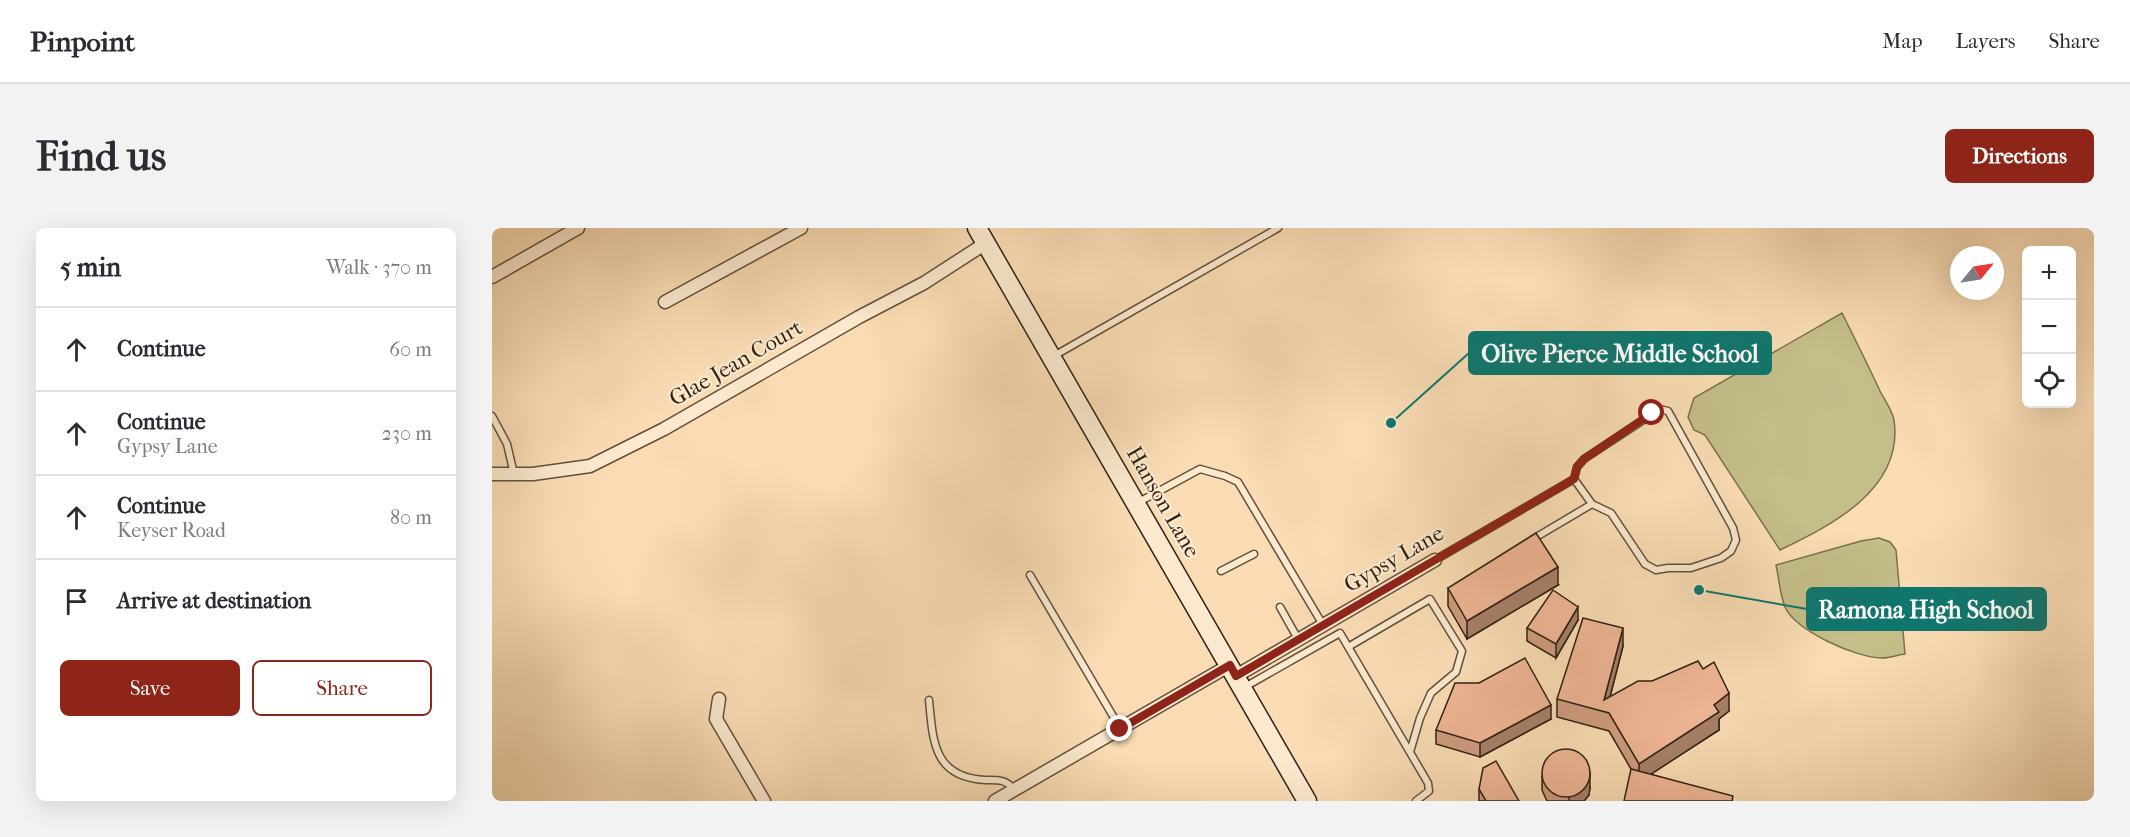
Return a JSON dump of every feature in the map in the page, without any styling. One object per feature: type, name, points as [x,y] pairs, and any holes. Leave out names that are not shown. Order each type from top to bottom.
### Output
[{"type":"main road","name":"Hanson Lane","points":[[981,236],[1308,801]]},
{"type":"street","points":[[492,277],[578,228]]},
{"type":"street","points":[[665,302],[801,228]]},
{"type":"street","name":"Glae Jean Court","points":[[492,474],[533,474],[590,466],[664,429],[924,282],[981,236]]},
{"type":"street","name":"Gypsy Lane","points":[[995,801],[1120,729],[1236,676],[1435,560]]},
{"type":"street","points":[[719,699],[716,718],[764,801]]},
{"type":"lane","points":[[1052,357],[1278,228]]},
{"type":"lane","points":[[1660,410],[1668,411],[1733,528],[1736,540],[1731,550],[1721,558],[1692,568],[1668,567],[1656,570],[1645,564],[1611,513],[1592,504],[1574,479],[1577,467],[1584,459],[1652,413],[1660,410]]},
{"type":"lane","points":[[492,416],[507,444],[514,474]]},
{"type":"lane","points":[[1136,503],[1200,469],[1238,482],[1323,625]]},
{"type":"lane","name":"Gypsy Lane","points":[[1435,560],[1574,479]]},
{"type":"lane","points":[[1523,545],[1592,504]]},
{"type":"lane","points":[[1221,571],[1254,554]]},
{"type":"lane","points":[[1030,575],[1120,729]]},
{"type":"lane","points":[[1348,647],[1430,599],[1462,651],[1456,672],[1431,693],[1420,718],[1410,752]]},
{"type":"lane","points":[[1280,608],[1298,639]]},
{"type":"lane","points":[[1236,676],[1340,633],[1428,783],[1429,791],[1416,801]]},
{"type":"lane","points":[[929,700],[933,742],[950,769],[960,776],[973,779],[1003,780],[1014,790]]},
{"type":"shaded area","points":[[1842,313],[1892,412],[1894,444],[1888,466],[1876,485],[1860,502],[1821,529],[1780,550],[1705,435],[1694,430],[1688,417],[1694,398]]},
{"type":"shaded area","points":[[1879,538],[1890,542],[1896,550],[1905,654],[1888,658],[1871,657],[1843,648],[1828,642],[1801,625],[1785,607],[1776,565]]},
{"type":"building","points":[[1536,533],[1558,567],[1467,621],[1448,588]]},
{"type":"building","points":[[1553,590],[1578,607],[1556,644],[1527,628]]},
{"type":"building","points":[[1583,618],[1623,628],[1604,700],[1638,681],[1652,681],[1698,661],[1703,669],[1714,662],[1729,693],[1714,705],[1719,712],[1639,764],[1609,713],[1557,699]]},
{"type":"building","points":[[1525,658],[1551,705],[1480,743],[1436,730],[1455,683],[1479,683]]},
{"type":"building","points":[[1566,749],[1583,756],[1590,773],[1583,790],[1566,797],[1549,790],[1542,773],[1549,756]]},
{"type":"building","points":[[1496,761],[1519,801],[1486,801],[1479,789],[1483,768]]},
{"type":"building","points":[[1631,769],[1733,796],[1732,801],[1624,801]]},
{"type":"place","name":"Olive Pierce Middle School","points":[[1391,423]]},
{"type":"place","name":"Ramona High School","points":[[1699,590]]},
{"type":"route","points":[[1120,729],[1230,665],[1236,676],[1574,479],[1577,467],[1584,459],[1652,413]]}]
